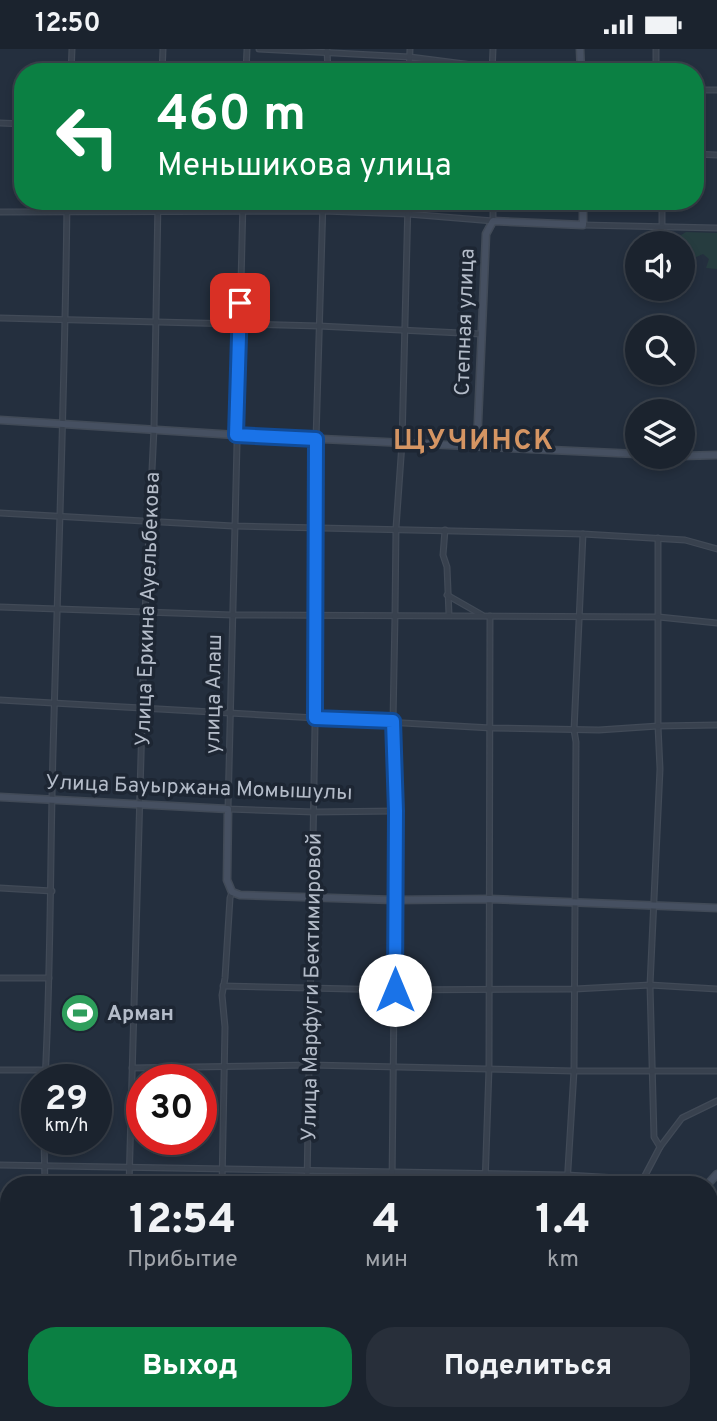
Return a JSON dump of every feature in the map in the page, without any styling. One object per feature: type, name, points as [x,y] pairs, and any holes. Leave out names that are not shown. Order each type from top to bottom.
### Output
[{"type":"street","points":[[259,49],[410,57],[448,63]]},
{"type":"street","points":[[410,49],[410,63]]},
{"type":"street","name":"Степная улица","points":[[477,445],[485,234],[493,221],[493,210]]},
{"type":"street","points":[[583,210],[583,225]]},
{"type":"street","points":[[662,210],[662,228]]},
{"type":"street","points":[[46,1064],[67,211]]},
{"type":"street","name":"Улица Еркина Ауельбекова","points":[[132,1064],[148,521],[154,429],[158,211]]},
{"type":"street","points":[[0,212],[323,211],[408,213],[493,221],[583,225],[717,228]]},
{"type":"street","name":"Улица Марфуги Бектимировой","points":[[307,1176],[314,812],[316,439],[323,211]]},
{"type":"street","name":"улица Алаш","points":[[222,1176],[225,1027],[221,1005],[232,892],[227,880],[228,809],[233,526],[243,212]]},
{"type":"street","points":[[393,1176],[396,811],[393,721],[408,213]]},
{"type":"street","points":[[0,318],[319,326],[481,334]]},
{"type":"street","points":[[0,419],[236,435],[625,453]]},
{"type":"street","points":[[695,456],[717,455]]},
{"type":"street","points":[[0,513],[233,526],[583,534],[685,540],[717,549]]},
{"type":"street","points":[[446,530],[443,555],[447,567],[449,615]]},
{"type":"street","points":[[567,1175],[574,1071],[576,742],[573,730],[583,534]]},
{"type":"street","points":[[658,538],[660,769],[650,985],[654,1137],[660,1147]]},
{"type":"street","points":[[447,594],[483,616]]},
{"type":"street","points":[[0,607],[233,615],[659,617],[717,623]]},
{"type":"street","points":[[485,1174],[489,1068],[490,616]]},
{"type":"street","points":[[0,700],[491,728],[599,730],[717,725]]},
{"type":"street","name":"Улица Бауыржана Момышулы","points":[[0,797],[228,809],[396,811]]},
{"type":"street","points":[[0,888],[52,891]]},
{"type":"street","points":[[232,892],[246,896],[394,900],[490,899],[717,908]]},
{"type":"street","points":[[0,978],[49,978]]},
{"type":"street","points":[[225,978],[230,986]]},
{"type":"street","points":[[223,986],[395,990],[575,989],[650,985],[717,989]]},
{"type":"street","points":[[217,1065],[717,1071]]},
{"type":"street","points":[[0,1070],[21,1070]]},
{"type":"street","points":[[644,1176],[660,1147],[682,1118],[717,1101]]},
{"type":"street","points":[[44,1155],[45,1176]]},
{"type":"street","name":"Улица Еркина Ауельбекова","points":[[129,1155],[129,1176]]},
{"type":"street","points":[[0,1165],[584,1176]]},
{"type":"green space","points":[[695,232],[717,233],[717,269],[706,268],[709,259],[703,254],[695,258]]},
{"type":"place","name":"Арман","points":[[80,1013]]},
{"type":"district","name":"ЩУЧИНСК","points":[[474,439]]},
{"type":"route","points":[[240,303],[236,435],[316,439],[315,718],[393,721],[396,811],[395,990]]}]
